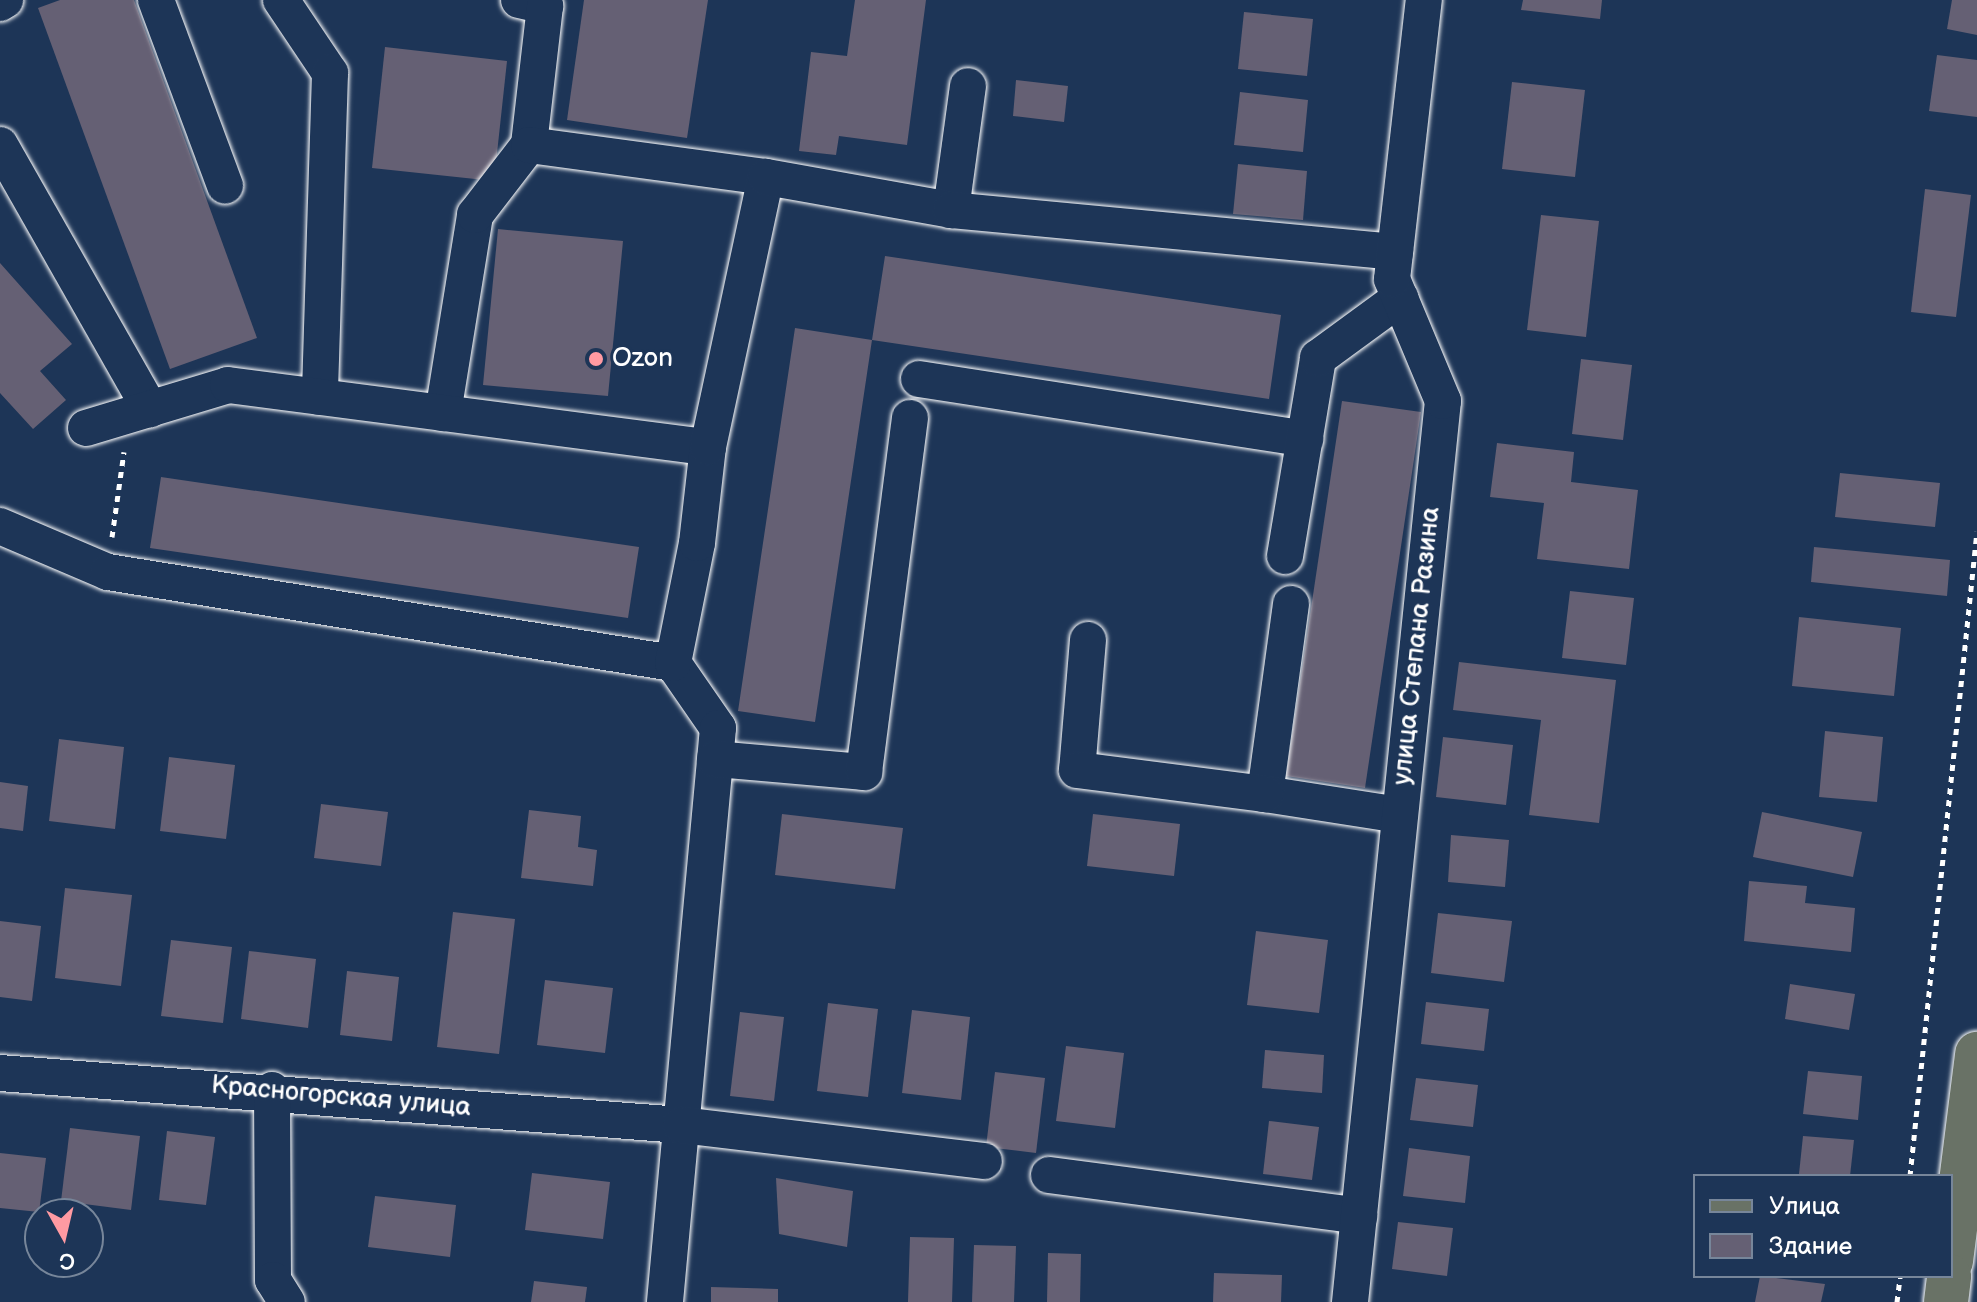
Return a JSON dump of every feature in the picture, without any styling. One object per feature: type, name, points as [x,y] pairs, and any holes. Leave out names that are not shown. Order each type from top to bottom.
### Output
[{"type":"main road","points":[[1953,1245],[1977,1054]]},
{"type":"main road","points":[[1946,1302],[1949,1278]]},
{"type":"street","points":[[156,0],[225,186]]},
{"type":"street","points":[[281,0],[330,73],[320,397]]},
{"type":"street","points":[[443,413],[475,215],[529,145],[545,6],[519,0]]},
{"type":"street","name":"улица Степана Разина","points":[[1350,1302],[1443,401],[1392,279],[1424,0]]},
{"type":"street","points":[[951,210],[968,86]]},
{"type":"street","points":[[0,145],[140,412]]},
{"type":"street","points":[[529,145],[766,177],[951,210],[1395,252]]},
{"type":"street","points":[[665,1302],[717,743],[673,663],[697,543],[708,447],[766,177]]},
{"type":"street","points":[[1285,556],[1318,358],[1400,298]]},
{"type":"street","points":[[919,379],[1305,439]]},
{"type":"street","points":[[86,428],[228,385],[708,447]]},
{"type":"street","points":[[717,743],[864,772],[910,418]]},
{"type":"street","points":[[0,526],[108,572],[673,663]]},
{"type":"street","points":[[1265,794],[1291,604]]},
{"type":"street","points":[[1088,640],[1077,770],[1399,815]]},
{"type":"street","name":"Красногорская улица","points":[[0,1073],[272,1090],[681,1125],[984,1161]]},
{"type":"street","points":[[272,1090],[273,1280],[287,1302]]},
{"type":"street","points":[[1049,1175],[1359,1216]]},
{"type":"path","points":[[108,572],[140,412]]},
{"type":"path","points":[[1910,1174],[1977,531]]},
{"type":"path","points":[[1897,1302],[1900,1278]]},
{"type":"building","points":[[60,0],[134,0],[257,338],[170,369],[38,8]]},
{"type":"building","points":[[584,0],[708,0],[687,138],[567,120]]},
{"type":"building","points":[[855,0],[926,0],[907,145],[839,136],[836,155],[799,151],[811,52],[847,56]]},
{"type":"building","points":[[1523,0],[1602,0],[1600,19],[1521,10]]},
{"type":"building","points":[[1952,0],[1977,0],[1977,35],[1947,29]]},
{"type":"building","points":[[1244,12],[1313,19],[1307,76],[1238,69]]},
{"type":"building","points":[[385,47],[507,61],[494,181],[372,168]]},
{"type":"building","points":[[1937,55],[1977,60],[1977,117],[1929,111]]},
{"type":"building","points":[[1016,80],[1068,86],[1064,122],[1013,116]]},
{"type":"building","points":[[1512,82],[1585,90],[1575,177],[1502,169]]},
{"type":"building","points":[[1240,92],[1308,100],[1303,152],[1234,145]]},
{"type":"building","points":[[1238,164],[1307,171],[1303,220],[1233,214]]},
{"type":"building","points":[[1925,189],[1971,195],[1956,317],[1911,312]]},
{"type":"building","points":[[1541,215],[1599,221],[1586,337],[1527,330]]},
{"type":"building","points":[[498,229],[623,241],[608,396],[483,385]]},
{"type":"building","points":[[885,256],[1281,315],[1269,399],[872,340]]},
{"type":"building","points":[[0,263],[72,344],[40,371],[66,400],[33,429],[0,393]]},
{"type":"building","points":[[795,328],[872,340],[815,722],[738,711]]},
{"type":"building","points":[[1581,359],[1632,365],[1623,440],[1572,434]]},
{"type":"building","points":[[1342,401],[1421,412],[1365,788],[1286,776]]},
{"type":"building","points":[[1497,443],[1574,452],[1571,482],[1638,490],[1629,569],[1537,559],[1544,503],[1490,497]]},
{"type":"building","points":[[1840,473],[1940,483],[1935,527],[1835,517]]},
{"type":"building","points":[[161,477],[639,547],[628,618],[150,548]]},
{"type":"building","points":[[1814,547],[1950,560],[1947,596],[1811,582]]},
{"type":"building","points":[[1570,591],[1634,598],[1626,665],[1562,658]]},
{"type":"building","points":[[1799,617],[1901,628],[1894,696],[1792,686]]},
{"type":"building","points":[[1459,662],[1616,680],[1599,823],[1529,815],[1541,720],[1453,710]]},
{"type":"building","points":[[1825,731],[1883,737],[1877,802],[1819,797]]},
{"type":"building","points":[[1443,737],[1513,745],[1506,805],[1436,797]]},
{"type":"building","points":[[59,739],[124,747],[115,829],[49,821]]},
{"type":"building","points":[[169,757],[235,765],[226,839],[160,831]]},
{"type":"building","points":[[0,782],[28,786],[23,831],[0,828]]},
{"type":"building","points":[[321,804],[388,812],[381,866],[314,858]]},
{"type":"building","points":[[529,810],[581,816],[578,847],[597,850],[593,886],[521,878]]},
{"type":"building","points":[[1762,812],[1862,832],[1853,877],[1753,857]]},
{"type":"building","points":[[782,814],[903,828],[895,889],[775,875]]},
{"type":"building","points":[[1093,814],[1180,824],[1174,876],[1087,866]]},
{"type":"building","points":[[1451,835],[1509,840],[1505,887],[1448,882]]},
{"type":"building","points":[[1749,881],[1807,886],[1805,903],[1855,908],[1851,952],[1744,941]]},
{"type":"building","points":[[65,888],[132,895],[121,986],[55,978]]},
{"type":"building","points":[[453,912],[515,919],[499,1054],[437,1047]]},
{"type":"building","points":[[1438,913],[1512,921],[1504,982],[1431,973]]},
{"type":"building","points":[[0,921],[41,926],[32,1001],[0,997]]},
{"type":"building","points":[[1256,931],[1328,940],[1319,1013],[1247,1005]]},
{"type":"building","points":[[171,940],[232,947],[223,1023],[161,1016]]},
{"type":"building","points":[[249,951],[316,959],[308,1028],[241,1019]]},
{"type":"building","points":[[347,971],[399,977],[392,1041],[340,1035]]},
{"type":"building","points":[[545,980],[613,988],[605,1053],[537,1045]]},
{"type":"building","points":[[1790,984],[1855,994],[1849,1030],[1785,1019]]},
{"type":"building","points":[[1426,1002],[1489,1009],[1484,1051],[1421,1044]]},
{"type":"building","points":[[828,1003],[878,1009],[868,1097],[817,1091]]},
{"type":"building","points":[[912,1010],[970,1017],[961,1100],[902,1093]]},
{"type":"building","points":[[740,1012],[784,1017],[774,1101],[730,1096]]},
{"type":"building","points":[[1066,1046],[1124,1053],[1115,1128],[1056,1121]]},
{"type":"building","points":[[1265,1050],[1324,1055],[1322,1093],[1262,1088]]},
{"type":"building","points":[[1808,1071],[1862,1076],[1858,1120],[1803,1114]]},
{"type":"building","points":[[995,1072],[1045,1078],[1036,1153],[986,1147]]},
{"type":"building","points":[[1416,1078],[1478,1085],[1473,1127],[1410,1120]]},
{"type":"building","points":[[1269,1121],[1319,1127],[1312,1180],[1263,1174]]},
{"type":"building","points":[[70,1128],[140,1136],[131,1210],[104,1207],[104,1198],[61,1198]]},
{"type":"building","points":[[167,1131],[215,1137],[206,1205],[159,1200]]},
{"type":"building","points":[[1803,1136],[1854,1140],[1850,1174],[1799,1174]]},
{"type":"building","points":[[1409,1148],[1470,1156],[1465,1203],[1403,1196]]},
{"type":"building","points":[[0,1153],[46,1158],[41,1198],[24,1198],[24,1210],[0,1208]]},
{"type":"building","points":[[532,1173],[610,1182],[603,1239],[525,1230]]},
{"type":"building","points":[[776,1178],[853,1191],[847,1247],[779,1234]]},
{"type":"building","points":[[375,1196],[456,1205],[450,1257],[368,1247]]},
{"type":"building","points":[[1398,1222],[1453,1228],[1447,1276],[1392,1269]]},
{"type":"building","points":[[910,1237],[954,1238],[952,1302],[908,1302]]},
{"type":"building","points":[[974,1245],[1016,1246],[1014,1302],[972,1302]]},
{"type":"building","points":[[1048,1253],[1081,1254],[1080,1302],[1047,1302]]},
{"type":"building","points":[[1214,1273],[1282,1275],[1281,1302],[1213,1302]]},
{"type":"building","points":[[1760,1278],[1825,1284],[1821,1302],[1755,1302]]},
{"type":"building","points":[[534,1281],[587,1287],[585,1302],[531,1302]]},
{"type":"building","points":[[711,1287],[778,1289],[778,1302],[711,1302]]},
{"type":"place","name":"Ozon","points":[[596,359]]}]
